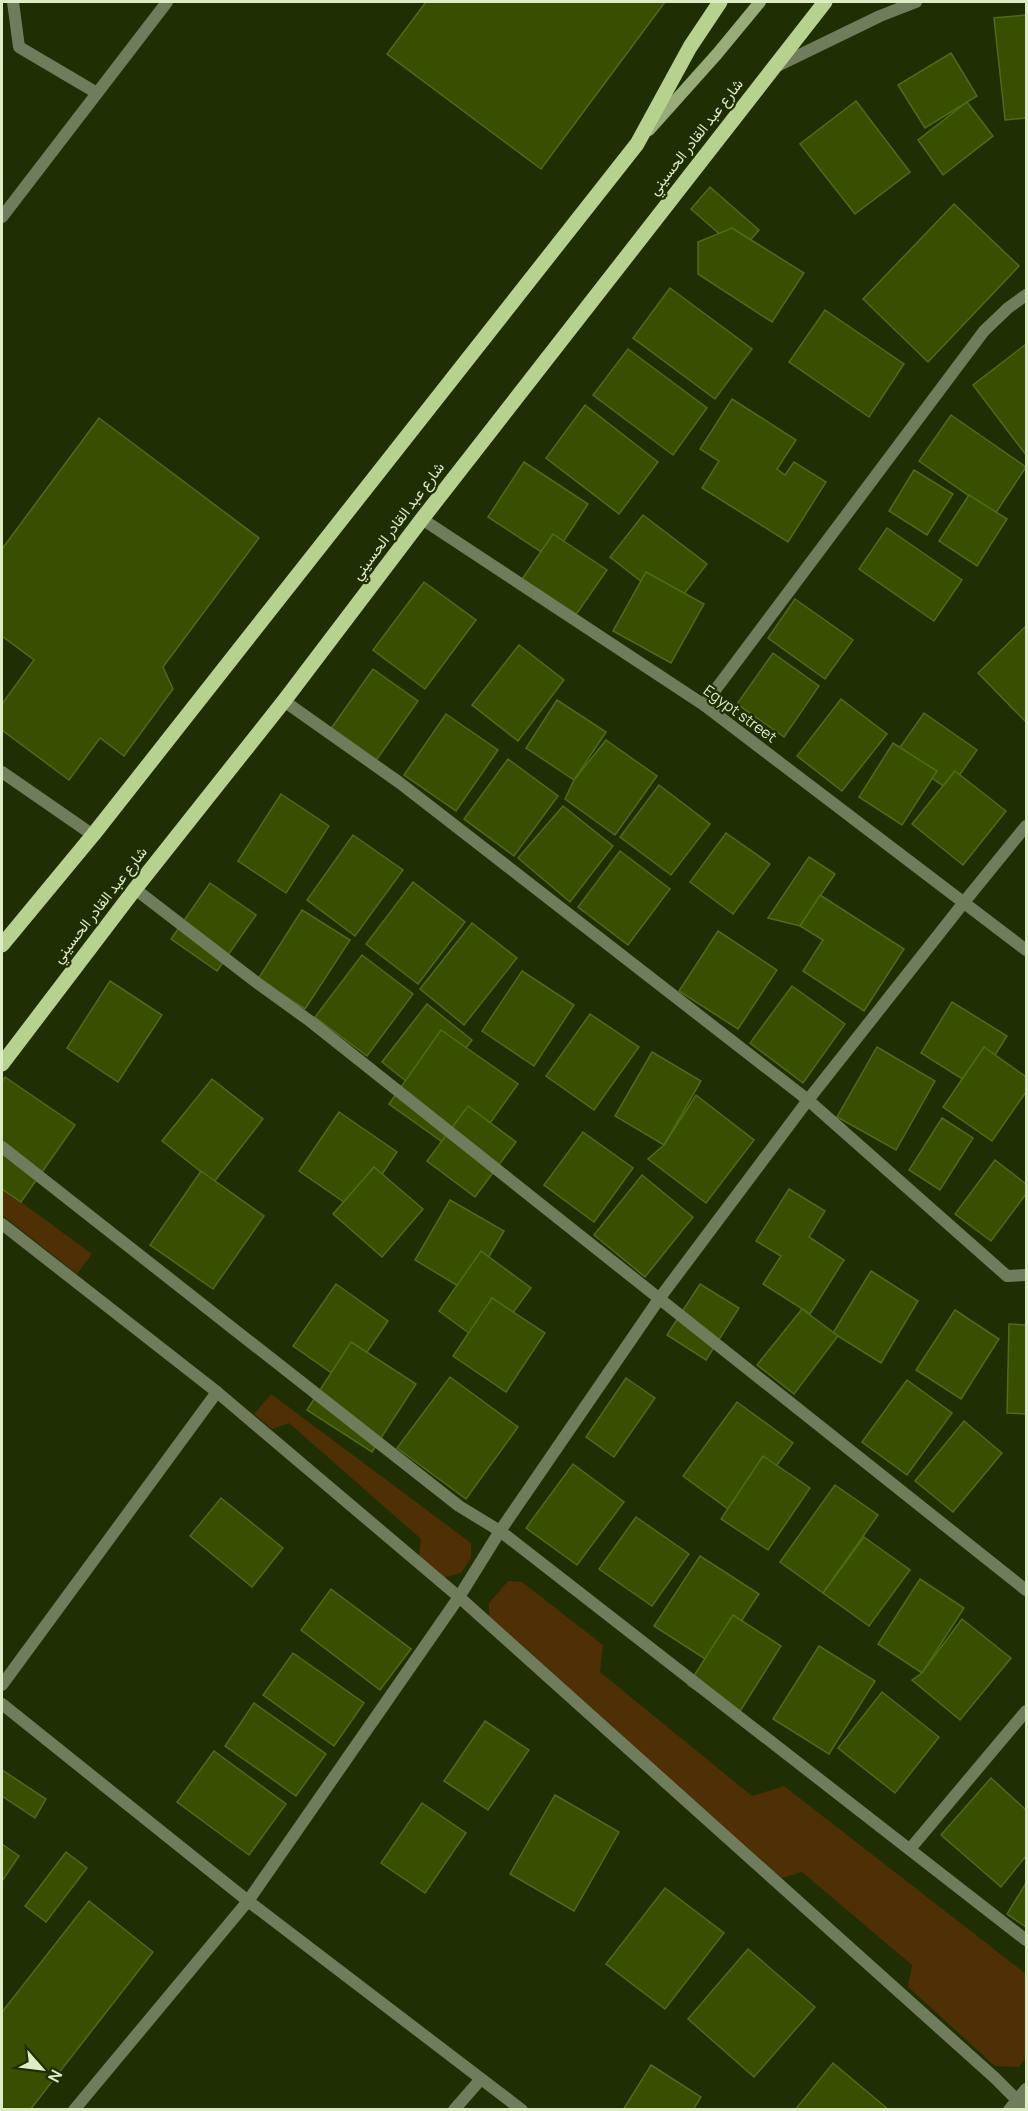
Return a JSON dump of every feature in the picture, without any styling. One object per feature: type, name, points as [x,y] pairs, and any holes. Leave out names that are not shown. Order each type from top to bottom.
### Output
[{"type":"main road","points":[[637,144],[690,47],[720,2]]},
{"type":"main road","points":[[2,945],[93,835],[637,144],[717,54],[759,2]]},
{"type":"main road","name":"شارع عبد القادر الحسيني","points":[[2,1064],[135,889],[284,701],[422,519],[825,2]]},
{"type":"street","points":[[13,2],[19,47],[97,93]]},
{"type":"street","points":[[2,217],[167,2]]},
{"type":"street","points":[[773,68],[880,16],[916,2]]},
{"type":"street","points":[[704,705],[984,331],[1008,308],[1026,296]]},
{"type":"street","name":"Egypt street","points":[[422,519],[704,705],[1026,950]]},
{"type":"street","points":[[284,701],[400,783],[808,1100],[1007,1276],[1026,1275]]},
{"type":"street","points":[[2,772],[93,835]]},
{"type":"street","points":[[74,2109],[248,1901],[459,1597],[500,1531],[659,1299],[808,1100],[964,901],[1026,826]]},
{"type":"street","points":[[135,889],[310,1021],[1026,1590]]},
{"type":"street","points":[[2,1147],[459,1506],[500,1531],[1026,1940]]},
{"type":"street","points":[[2,1224],[217,1392],[459,1597],[1018,2099],[1026,2109]]},
{"type":"street","points":[[2,1685],[217,1392]]},
{"type":"street","points":[[2,1704],[248,1901],[480,2080],[522,2109]]},
{"type":"street","points":[[910,1849],[1026,1711]]},
{"type":"street","points":[[454,2109],[480,2080]]},
{"type":"street","points":[[1009,2109],[1026,2089]]},
{"type":"shaded area","points":[[2,1184],[21,1202],[92,1254],[77,1274],[2,1215]]},
{"type":"shaded area","points":[[271,1394],[471,1543],[471,1558],[461,1573],[442,1578],[418,1563],[421,1539],[289,1423],[272,1429],[254,1414]]},
{"type":"shaded area","points":[[508,1581],[522,1582],[603,1645],[600,1672],[752,1796],[784,1786],[1026,1974],[1026,2058],[1019,2067],[995,2066],[908,1987],[912,1965],[802,1872],[779,1879],[489,1622],[489,1603]]},
{"type":"building","points":[[426,2],[665,2],[541,169],[387,54]]},
{"type":"building","points":[[1026,15],[1026,118],[1005,120],[994,18]]},
{"type":"building","points":[[951,53],[977,96],[925,128],[898,85]]},
{"type":"building","points":[[856,101],[910,172],[855,214],[800,144]]},
{"type":"building","points":[[967,102],[993,136],[943,175],[918,140]]},
{"type":"building","points":[[710,187],[759,230],[740,252],[691,209]]},
{"type":"building","points":[[954,204],[1019,266],[928,362],[863,299]]},
{"type":"building","points":[[732,228],[804,273],[772,322],[698,274],[698,242]]},
{"type":"building","points":[[670,288],[752,349],[715,399],[633,338]]},
{"type":"building","points":[[825,310],[904,364],[869,417],[789,362]]},
{"type":"building","points":[[1025,345],[1026,347],[1026,455],[973,385]]},
{"type":"building","points":[[628,349],[707,408],[673,455],[593,395]]},
{"type":"building","points":[[732,399],[796,440],[777,469],[785,475],[794,462],[826,482],[788,542],[702,488],[719,461],[700,449]]},
{"type":"building","points":[[585,405],[658,462],[619,514],[546,458]]},
{"type":"building","points":[[951,415],[1026,467],[995,514],[919,461]]},
{"type":"building","points":[[99,418],[259,538],[163,667],[173,689],[124,756],[100,738],[69,780],[2,730],[2,704],[34,660],[2,636],[2,549]]},
{"type":"building","points":[[524,462],[588,504],[552,559],[488,517]]},
{"type":"building","points":[[914,470],[953,494],[927,535],[889,511]]},
{"type":"building","points":[[969,495],[1007,519],[977,566],[939,541]]},
{"type":"building","points":[[643,515],[707,564],[674,607],[610,557]]},
{"type":"building","points":[[887,528],[962,580],[934,621],[859,569]]},
{"type":"building","points":[[553,534],[607,570],[573,619],[520,582]]},
{"type":"building","points":[[646,572],[704,604],[671,663],[613,631]]},
{"type":"building","points":[[424,582],[476,620],[425,689],[373,650]]},
{"type":"building","points":[[795,599],[853,640],[825,679],[768,638]]},
{"type":"building","points":[[1025,627],[1026,629],[1026,722],[978,673]]},
{"type":"building","points":[[519,645],[564,680],[518,741],[472,705]]},
{"type":"building","points":[[773,653],[819,686],[784,737],[737,704]]},
{"type":"building","points":[[373,669],[418,701],[375,762],[330,730]]},
{"type":"building","points":[[841,699],[887,734],[842,791],[797,756]]},
{"type":"building","points":[[557,700],[606,732],[574,780],[526,748]]},
{"type":"building","points":[[924,713],[977,750],[949,790],[896,753]]},
{"type":"building","points":[[446,714],[498,750],[456,811],[404,775]]},
{"type":"building","points":[[606,740],[657,776],[615,835],[565,799],[574,780]]},
{"type":"building","points":[[893,743],[937,771],[902,825],[859,797]]},
{"type":"building","points":[[508,759],[558,796],[514,856],[464,819]]},
{"type":"building","points":[[955,771],[1006,811],[963,865],[912,824]]},
{"type":"building","points":[[659,785],[710,824],[671,875],[620,837]]},
{"type":"building","points":[[281,794],[329,826],[286,893],[238,861]]},
{"type":"building","points":[[563,806],[613,846],[570,902],[518,858]]},
{"type":"building","points":[[726,833],[770,864],[733,914],[690,882]]},
{"type":"building","points":[[353,835],[403,870],[355,936],[307,900]]},
{"type":"building","points":[[620,851],[670,889],[628,945],[578,907]]},
{"type":"building","points":[[809,857],[835,874],[800,926],[768,918]]},
{"type":"building","points":[[413,882],[465,922],[418,984],[366,944]]},
{"type":"building","points":[[210,883],[256,915],[217,971],[171,939]]},
{"type":"building","points":[[820,895],[904,949],[864,1011],[803,971],[823,940],[800,926]]},
{"type":"building","points":[[302,910],[350,940],[305,1009],[258,979]]},
{"type":"building","points":[[472,923],[517,958],[464,1025],[420,989]]},
{"type":"building","points":[[718,931],[777,970],[738,1029],[679,991]]},
{"type":"building","points":[[362,955],[413,994],[367,1056],[315,1017]]},
{"type":"building","points":[[522,971],[574,1005],[534,1066],[482,1031]]},
{"type":"building","points":[[110,981],[162,1015],[118,1082],[67,1048]]},
{"type":"building","points":[[792,986],[845,1024],[803,1083],[750,1043]]},
{"type":"building","points":[[952,1002],[1007,1036],[975,1087],[921,1053]]},
{"type":"building","points":[[427,1004],[472,1040],[427,1098],[382,1062]]},
{"type":"building","points":[[590,1014],[639,1047],[594,1110],[546,1076]]},
{"type":"building","points":[[441,1030],[518,1084],[465,1158],[389,1104]]},
{"type":"building","points":[[877,1047],[935,1081],[896,1150],[837,1117]]},
{"type":"building","points":[[984,1047],[1026,1077],[1026,1092],[992,1141],[943,1107]]},
{"type":"building","points":[[652,1052],[701,1081],[664,1145],[615,1116]]},
{"type":"building","points":[[5,1077],[75,1125],[21,1202],[2,1189],[2,1082]]},
{"type":"building","points":[[212,1079],[263,1119],[214,1182],[162,1141]]},
{"type":"building","points":[[696,1095],[754,1140],[706,1203],[648,1159],[664,1145]]},
{"type":"building","points":[[468,1106],[516,1142],[475,1197],[427,1161]]},
{"type":"building","points":[[339,1112],[397,1152],[357,1211],[299,1171]]},
{"type":"building","points":[[942,1118],[973,1138],[940,1190],[909,1170]]},
{"type":"building","points":[[583,1132],[633,1168],[594,1222],[544,1185]]},
{"type":"building","points":[[995,1160],[1026,1184],[1026,1194],[991,1241],[955,1214]]},
{"type":"building","points":[[374,1167],[423,1209],[382,1257],[333,1214]]},
{"type":"building","points":[[201,1171],[264,1216],[213,1289],[150,1245]]},
{"type":"building","points":[[642,1175],[693,1217],[645,1277],[594,1235]]},
{"type":"building","points":[[789,1189],[825,1211],[809,1237],[844,1260],[810,1314],[763,1284],[781,1256],[756,1241]]},
{"type":"building","points":[[450,1200],[504,1231],[468,1292],[415,1260]]},
{"type":"building","points":[[481,1251],[531,1288],[488,1347],[439,1311]]},
{"type":"building","points":[[871,1271],[918,1301],[881,1363],[833,1333]]},
{"type":"building","points":[[336,1284],[388,1321],[346,1383],[293,1346]]},
{"type":"building","points":[[700,1284],[739,1308],[706,1360],[667,1335]]},
{"type":"building","points":[[492,1298],[545,1333],[506,1392],[453,1356]]},
{"type":"building","points":[[802,1309],[838,1336],[794,1394],[757,1365]]},
{"type":"building","points":[[955,1310],[999,1339],[961,1399],[916,1370]]},
{"type":"building","points":[[1009,1324],[1026,1325],[1026,1414],[1007,1413]]},
{"type":"building","points":[[351,1342],[416,1384],[372,1452],[307,1410]]},
{"type":"building","points":[[450,1377],[518,1427],[466,1499],[397,1448]]},
{"type":"building","points":[[626,1378],[655,1398],[614,1457],[586,1437]]},
{"type":"building","points":[[907,1380],[952,1413],[907,1475],[862,1442]]},
{"type":"building","points":[[737,1402],[793,1443],[739,1517],[683,1476]]},
{"type":"building","points":[[964,1421],[1002,1453],[953,1512],[915,1481]]},
{"type":"building","points":[[763,1456],[810,1488],[768,1550],[721,1519]]},
{"type":"building","points":[[573,1464],[624,1502],[577,1565],[526,1528]]},
{"type":"building","points":[[835,1485],[878,1515],[823,1593],[780,1562]]},
{"type":"building","points":[[221,1498],[283,1548],[252,1587],[190,1536]]},
{"type":"building","points":[[636,1517],[689,1554],[652,1606],[599,1569]]},
{"type":"building","points":[[864,1537],[910,1570],[869,1626],[823,1593]]},
{"type":"building","points":[[700,1556],[759,1594],[713,1664],[654,1626]]},
{"type":"building","points":[[920,1579],[964,1608],[922,1673],[878,1644]]},
{"type":"building","points":[[331,1589],[411,1649],[380,1690],[301,1630]]},
{"type":"building","points":[[733,1615],[781,1646],[737,1716],[688,1685]]},
{"type":"building","points":[[962,1619],[1011,1658],[960,1720],[912,1680],[922,1673]]},
{"type":"building","points":[[819,1646],[875,1681],[829,1754],[773,1719]]},
{"type":"building","points":[[293,1653],[364,1703],[334,1746],[263,1695]]},
{"type":"building","points":[[882,1692],[939,1737],[895,1793],[838,1748]]},
{"type":"building","points":[[254,1703],[326,1754],[296,1796],[225,1746]]},
{"type":"building","points":[[485,1721],[529,1750],[488,1810],[444,1781]]},
{"type":"building","points":[[214,1751],[286,1804],[249,1855],[177,1802]]},
{"type":"building","points":[[2,1770],[46,1799],[35,1818],[2,1796]]},
{"type":"building","points":[[991,1778],[1026,1810],[1026,1856],[1001,1887],[941,1835]]},
{"type":"building","points":[[555,1795],[619,1832],[574,1911],[510,1874]]},
{"type":"building","points":[[422,1803],[466,1833],[425,1893],[381,1863]]},
{"type":"building","points":[[2,1844],[19,1856],[2,1881]]},
{"type":"building","points":[[66,1852],[87,1868],[46,1922],[25,1906]]},
{"type":"building","points":[[1026,1883],[1026,1927],[1007,1914]]},
{"type":"building","points":[[665,1888],[724,1933],[665,2009],[606,1964]]},
{"type":"building","points":[[89,1901],[153,1952],[30,2110],[2,2110],[2,2012]]},
{"type":"building","points":[[748,1949],[815,2007],[754,2077],[688,2019]]},
{"type":"building","points":[[833,2063],[889,2110],[795,2110]]},
{"type":"building","points":[[651,2065],[701,2097],[693,2110],[623,2110]]}]
